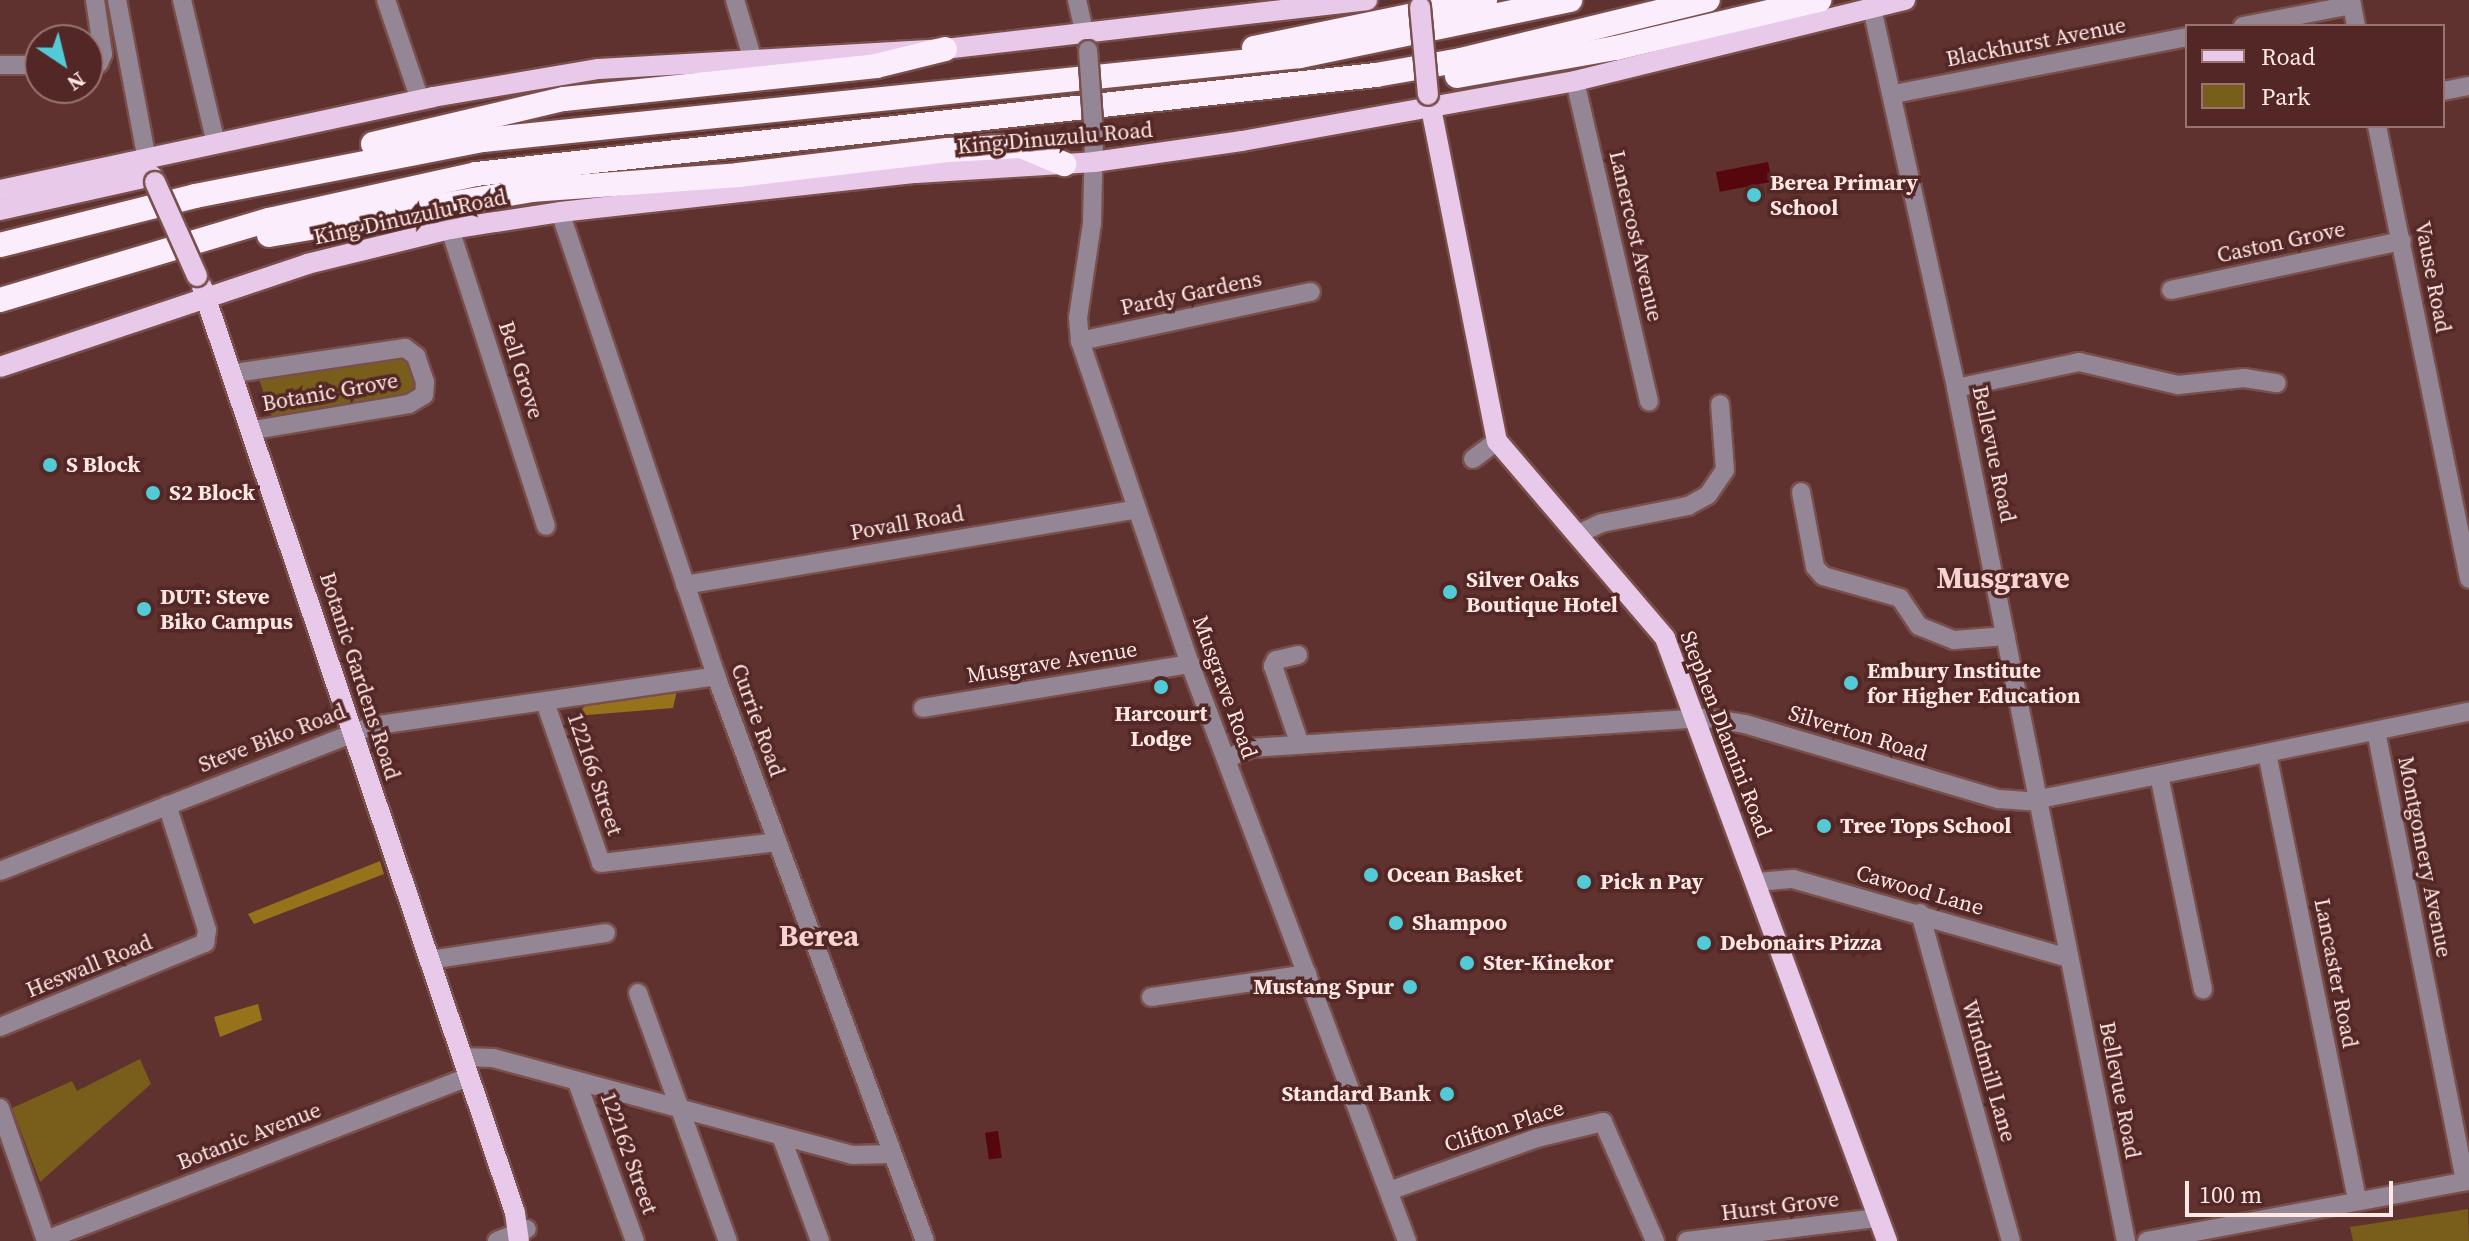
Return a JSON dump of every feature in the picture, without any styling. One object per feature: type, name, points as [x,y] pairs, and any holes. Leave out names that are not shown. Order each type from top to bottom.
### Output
[{"type":"highway","points":[[1211,64],[1280,41],[1485,0]]},
{"type":"highway","points":[[0,245],[195,196],[530,133],[1300,56],[1570,0]]},
{"type":"highway","points":[[0,300],[221,234],[534,165],[1254,92],[1461,60],[1708,0]]},
{"type":"highway","points":[[1254,92],[1314,93],[1460,76],[1616,48],[1819,0]]},
{"type":"highway","points":[[195,196],[253,172],[564,99],[876,66],[945,49]]},
{"type":"highway","points":[[221,234],[282,233],[531,190],[675,181],[948,150],[1021,146],[1064,164]]},
{"type":"main road","points":[[0,210],[151,173],[216,144],[420,100],[599,69],[752,57],[1088,43],[1367,0]]},
{"type":"main road","name":"King Dinuzulu Road","points":[[0,367],[307,264],[450,229],[560,212],[916,173],[1094,162],[1429,103],[1575,81],[1905,0]]},
{"type":"main road","name":"Stephen Dlamini Road","points":[[1420,4],[1429,103],[1497,441],[1660,629],[1698,718],[1887,1241]]},
{"type":"main road","points":[[0,190],[151,173]]},
{"type":"main road","name":"Botanic Gardens Road","points":[[151,173],[207,297],[235,373],[518,1233]]},
{"type":"street","points":[[95,0],[99,24]]},
{"type":"street","points":[[117,0],[151,173]]},
{"type":"street","points":[[182,0],[216,144]]},
{"type":"street","points":[[386,0],[420,100]]},
{"type":"street","points":[[735,0],[752,57]]},
{"type":"street","name":"Musgrave Road","points":[[1077,0],[1088,43],[1094,135],[1092,223],[1078,318],[1080,341],[1190,664],[1407,1241]]},
{"type":"street","points":[[2252,24],[2351,2],[2356,24]]},
{"type":"street","name":"Bellevue Road","points":[[1872,8],[1894,94],[1956,388],[2126,1241]]},
{"type":"street","name":"Blackhurst Avenue","points":[[1894,94],[2185,37]]},
{"type":"street","points":[[0,65],[24,65]]},
{"type":"street","name":"Lanercost Avenue","points":[[1575,81],[1649,402]]},
{"type":"street","points":[[2445,91],[2469,86]]},
{"type":"street","name":"Vause Road","points":[[2377,128],[2464,527],[2469,579]]},
{"type":"street","name":"Currie Road","points":[[560,212],[716,676],[925,1241]]},
{"type":"street","name":"Bell Grove","points":[[450,229],[546,526]]},
{"type":"street","name":"Caston Grove","points":[[2171,290],[2402,241]]},
{"type":"street","name":"Pardy Gardens","points":[[1080,341],[1311,292]]},
{"type":"street","name":"Botanic Grove","points":[[235,373],[405,348],[416,356],[425,382],[424,395],[409,404],[253,430]]},
{"type":"street","points":[[1956,388],[2079,362],[2178,385],[2244,378],[2277,383]]},
{"type":"street","points":[[1578,534],[1602,523],[1688,506],[1708,495],[1725,470],[1720,404]]},
{"type":"street","points":[[1473,459],[1497,441]]},
{"type":"street","points":[[1801,492],[1815,567],[1823,576],[1900,598],[1919,626],[1954,640],[2006,636]]},
{"type":"street","name":"Povall Road","points":[[685,585],[1137,509]]},
{"type":"street","points":[[1298,655],[1276,660],[1273,666],[1300,745]]},
{"type":"street","name":"Musgrave Avenue","points":[[923,708],[1190,664]]},
{"type":"street","name":"Steve Biko Road","points":[[0,871],[354,732],[716,676]]},
{"type":"street","name":"122166 Street","points":[[545,702],[600,861],[777,842]]},
{"type":"street","name":"Silverton Road","points":[[1226,759],[1251,748],[1698,718],[1745,724],[1999,799],[2040,801],[2469,712]]},
{"type":"street","name":"Montgomery Avenue","points":[[2376,731],[2467,1181]]},
{"type":"street","name":"Lancaster Road","points":[[2267,753],[2357,1201]]},
{"type":"street","points":[[2159,775],[2203,990]]},
{"type":"street","name":"Heswall Road","points":[[0,1027],[197,949],[207,940],[207,930],[167,805]]},
{"type":"street","name":"Cawood Lane","points":[[1757,882],[1787,878],[1920,913],[2069,958]]},
{"type":"street","name":"Windmill Lane","points":[[1920,913],[2011,1241]]},
{"type":"street","points":[[430,960],[606,933]]},
{"type":"street","points":[[1151,997],[1307,974]]},
{"type":"street","points":[[638,993],[728,1241]]},
{"type":"street","points":[[462,1057],[493,1058],[852,1155],[892,1154]]},
{"type":"street","name":"Botanic Avenue","points":[[46,1241],[469,1077]]},
{"type":"street","name":"122162 Street","points":[[577,1082],[635,1241]]},
{"type":"street","points":[[0,1108],[46,1241]]},
{"type":"street","name":"Clifton Place","points":[[1389,1191],[1537,1138],[1603,1122],[1655,1241]]},
{"type":"street","points":[[781,1136],[820,1241]]},
{"type":"street","points":[[2147,1241],[2467,1181]]},
{"type":"street","name":"Hurst Grove","points":[[1687,1241],[1878,1218]]},
{"type":"green space","points":[[401,354],[410,359],[418,385],[410,398],[272,417],[258,376]]},
{"type":"green space","points":[[140,1059],[151,1084],[40,1182],[12,1108],[72,1081],[77,1091]]},
{"type":"green space","points":[[2468,1209],[2469,1241],[2353,1241],[2350,1227]]},
{"type":"shaded area","points":[[1768,162],[1772,182],[1720,192],[1716,172]]},
{"type":"shaded area","points":[[677,691],[673,708],[575,716],[585,706]]},
{"type":"shaded area","points":[[380,861],[384,874],[254,924],[248,914]]},
{"type":"shaded area","points":[[258,1004],[262,1020],[220,1037],[214,1017]]},
{"type":"shaded area","points":[[998,1131],[1002,1158],[989,1160],[985,1133]]},
{"type":"place","name":"Berea Primary School","points":[[1754,195]]},
{"type":"place","name":"S Block","points":[[50,465]]},
{"type":"place","name":"S2 Block","points":[[153,493]]},
{"type":"place","name":"Silver Oaks Boutique Hotel","points":[[1450,592]]},
{"type":"place","name":"DUT: Steve Biko Campus","points":[[144,609]]},
{"type":"place","name":"Embury Institute for Higher Education","points":[[1851,683]]},
{"type":"place","name":"Harcourt Lodge","points":[[1161,687]]},
{"type":"place","name":"Tree Tops School","points":[[1824,826]]},
{"type":"place","name":"Ocean Basket","points":[[1371,875]]},
{"type":"place","name":"Pick n Pay","points":[[1584,882]]},
{"type":"place","name":"Shampoo","points":[[1396,923]]},
{"type":"place","name":"Debonairs Pizza","points":[[1704,943]]},
{"type":"place","name":"Ster-Kinekor","points":[[1467,963]]},
{"type":"place","name":"Mustang Spur","points":[[1410,987]]},
{"type":"place","name":"Standard Bank","points":[[1447,1094]]},
{"type":"district","name":"Musgrave","points":[[2003,578]]},
{"type":"district","name":"Berea","points":[[819,936]]}]
